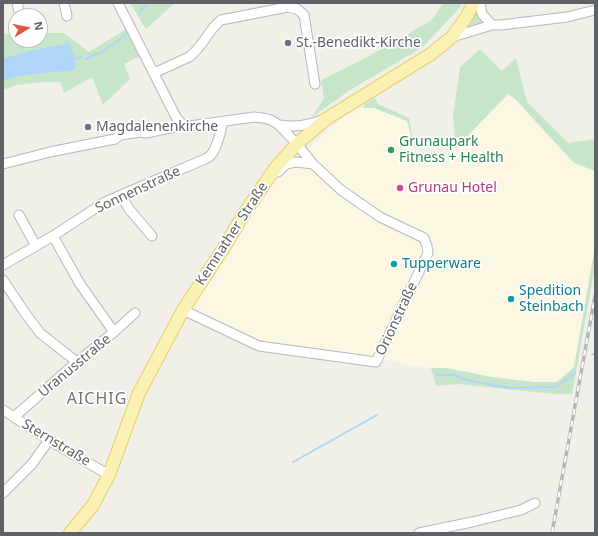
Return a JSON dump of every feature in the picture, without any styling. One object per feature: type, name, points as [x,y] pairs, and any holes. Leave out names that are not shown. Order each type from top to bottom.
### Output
[{"type":"main road","name":"Kemnather Straße","points":[[70,533],[92,505],[109,475],[139,393],[184,310],[243,215],[276,167],[297,144],[326,119],[430,54],[452,37],[474,3]]},
{"type":"street","points":[[64,3],[67,16]]},
{"type":"street","points":[[118,3],[176,117],[181,123],[187,126],[254,117],[271,120],[279,125],[305,126],[326,119]]},
{"type":"street","points":[[480,3],[482,14],[492,25]]},
{"type":"street","points":[[154,73],[189,57],[206,39],[214,25],[221,20],[288,7],[297,9],[304,15],[315,84]]},
{"type":"street","points":[[452,37],[492,25],[562,18],[595,10]]},
{"type":"street","name":"Sonnenstraße","points":[[3,265],[53,236],[106,202],[205,159],[211,155],[215,147],[222,122]]},
{"type":"street","points":[[3,164],[50,152],[115,139],[120,135],[140,132],[146,133],[175,127],[181,123]]},
{"type":"street","name":"Orionstraße","points":[[184,310],[259,346],[376,362],[428,253],[424,238],[380,217],[341,190],[313,164],[279,125]]},
{"type":"street","points":[[263,185],[286,164],[296,162],[313,164]]},
{"type":"street","points":[[121,195],[130,209],[152,236]]},
{"type":"street","points":[[19,215],[36,246]]},
{"type":"street","points":[[53,236],[80,284],[114,332]]},
{"type":"street","points":[[3,280],[25,313],[40,332],[77,362]]},
{"type":"street","name":"Uranusstraße","points":[[14,418],[135,313]]},
{"type":"street","name":"Sternstraße","points":[[3,410],[49,440],[109,475]]},
{"type":"street","points":[[3,493],[32,464],[49,440]]},
{"type":"street","points":[[419,533],[457,526],[521,510],[535,503]]},
{"type":"shaded area","points":[[508,93],[574,163],[595,171],[595,249],[574,367],[557,382],[534,382],[492,377],[447,368],[417,367],[372,357],[262,342],[192,309],[226,256],[261,196],[283,170],[354,108],[374,108],[407,121],[419,167],[456,148]]},
{"type":"green space","points":[[130,3],[175,3],[146,29]]},
{"type":"green space","points":[[443,3],[462,3],[423,47],[350,90],[312,117],[324,98],[321,80],[371,55],[432,20]]},
{"type":"green space","points":[[480,5],[489,24],[466,31],[462,29]]},
{"type":"green space","points":[[128,28],[142,55],[124,64],[130,79],[103,105],[92,77],[64,93],[60,82],[42,82],[16,85],[3,90],[3,34],[8,34],[8,48],[48,48],[48,33],[64,33],[89,52]]},
{"type":"green space","points":[[480,49],[502,71],[516,58],[527,102],[568,143],[595,139],[595,171],[574,163],[515,99],[508,94],[456,148],[453,117],[460,67]]},
{"type":"green space","points":[[375,98],[378,104],[409,118],[414,147],[407,121],[374,108],[363,108],[365,104]]},
{"type":"green space","points":[[595,246],[595,267],[572,394],[554,394],[458,384],[436,386],[431,368],[447,368],[492,377],[534,382],[557,382],[574,367]]},
{"type":"water","points":[[70,43],[75,59],[75,70],[18,76],[3,80],[3,59]]},
{"type":"waterway","points":[[140,11],[147,3]]},
{"type":"waterway","points":[[85,59],[104,51],[128,33]]},
{"type":"waterway","points":[[75,59],[81,57]]},
{"type":"waterway","points":[[437,375],[454,375],[467,380],[511,388],[554,387],[558,386],[575,373]]},
{"type":"waterway","points":[[293,462],[377,415]]},
{"type":"railway","points":[[552,533],[595,296]]},
{"type":"place","name":"St.-Benedikt-Kirche","points":[[288,43]]},
{"type":"place","name":"Magdalenenkirche","points":[[88,127]]},
{"type":"place","name":"Grunaupark Fitness + Health","points":[[391,150]]},
{"type":"place","name":"Grunau Hotel","points":[[400,188]]},
{"type":"place","name":"Tupperware","points":[[394,264]]},
{"type":"place","name":"Spedition Steinbach","points":[[511,299]]},
{"type":"district","name":"AICHIG","points":[[97,399]]}]
